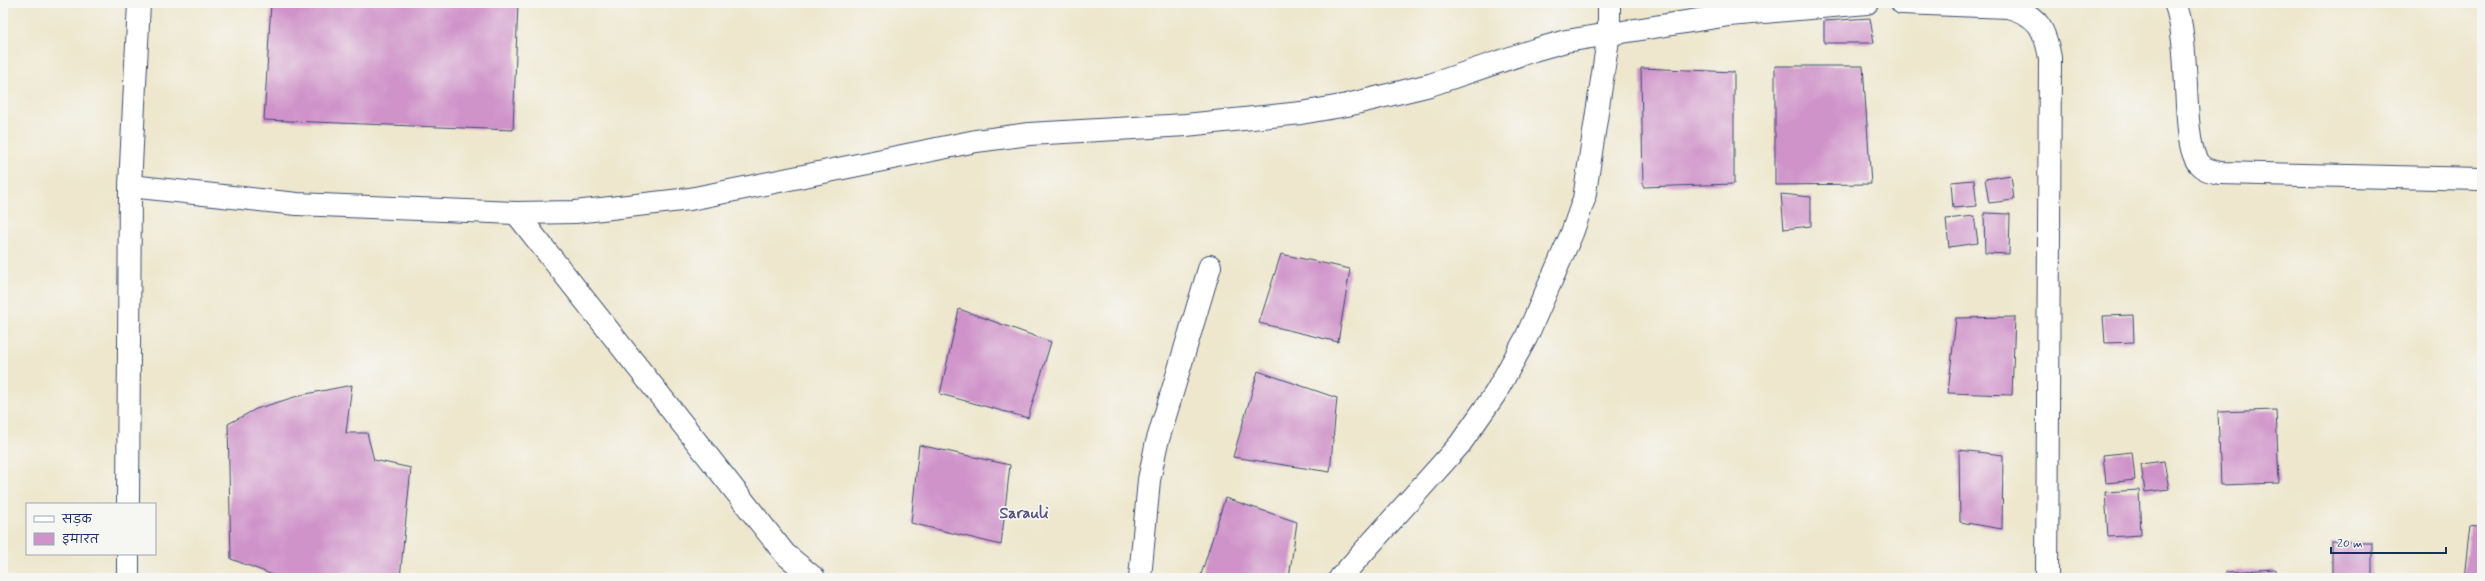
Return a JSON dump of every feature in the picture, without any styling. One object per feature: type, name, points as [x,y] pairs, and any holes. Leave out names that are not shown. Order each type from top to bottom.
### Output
[{"type":"street","points":[[128,503],[130,186],[139,3]]},
{"type":"street","points":[[1340,578],[1460,444],[1495,394],[1526,338],[1572,233],[1584,199],[1609,32],[1609,3]]},
{"type":"street","points":[[130,186],[297,204],[516,213],[575,212],[690,199],[976,141],[1029,134],[1186,125],[1301,113],[1388,96],[1461,76],[1534,50],[1609,32],[1729,9],[1867,3]]},
{"type":"street","points":[[1902,3],[2008,7],[2036,11],[2047,40],[2050,58],[2047,578]]},
{"type":"street","points":[[2175,3],[2180,25],[2189,130],[2193,152],[2198,163],[2206,170],[2228,173],[2482,180]]},
{"type":"street","points":[[516,213],[784,554],[814,578]]},
{"type":"street","points":[[1140,578],[1149,480],[1156,446],[1210,266]]},
{"type":"street","points":[[128,555],[128,578]]},
{"type":"building","points":[[271,3],[518,3],[513,130],[264,120]]},
{"type":"building","points":[[1870,18],[1874,43],[1824,43],[1824,21]]},
{"type":"building","points":[[1775,66],[1863,66],[1871,184],[1775,185]]},
{"type":"building","points":[[1641,68],[1734,72],[1734,184],[1643,187]]},
{"type":"building","points":[[2011,175],[2014,200],[1989,203],[1985,179]]},
{"type":"building","points":[[1974,180],[1977,206],[1953,208],[1951,182]]},
{"type":"building","points":[[1781,194],[1811,197],[1811,226],[1784,229]]},
{"type":"building","points":[[1984,213],[2010,214],[2009,254],[1985,253]]},
{"type":"building","points":[[1974,216],[1978,243],[1949,247],[1946,219]]},
{"type":"building","points":[[1281,254],[1350,269],[1338,342],[1259,323]]},
{"type":"building","points":[[959,309],[1051,342],[1028,418],[940,394]]},
{"type":"building","points":[[2133,315],[2134,342],[2105,343],[2103,316]]},
{"type":"building","points":[[2015,317],[2012,395],[1948,393],[1956,318]]},
{"type":"building","points":[[1258,371],[1337,398],[1330,472],[1233,457]]},
{"type":"building","points":[[352,385],[346,433],[367,433],[374,460],[411,468],[400,578],[281,578],[231,559],[228,424],[256,409],[301,395]]},
{"type":"building","points":[[2276,410],[2279,483],[2221,485],[2218,412]]},
{"type":"building","points":[[919,445],[1010,465],[1001,545],[911,523]]},
{"type":"building","points":[[1959,450],[2003,455],[2002,529],[1960,522]]},
{"type":"building","points":[[2132,452],[2135,480],[2106,483],[2103,455]]},
{"type":"building","points":[[2164,461],[2169,489],[2145,492],[2141,464]]},
{"type":"building","points":[[2139,490],[2141,535],[2108,537],[2105,492]]},
{"type":"building","points":[[1225,498],[1297,522],[1289,578],[1200,578]]},
{"type":"building","points":[[2470,525],[2482,527],[2482,578],[2464,578]]},
{"type":"building","points":[[2332,542],[2372,542],[2372,578],[2332,578]]},
{"type":"building","points":[[2275,569],[2275,578],[2226,578],[2226,572]]},
{"type":"district","name":"Sarauli","points":[[1024,513]]}]
